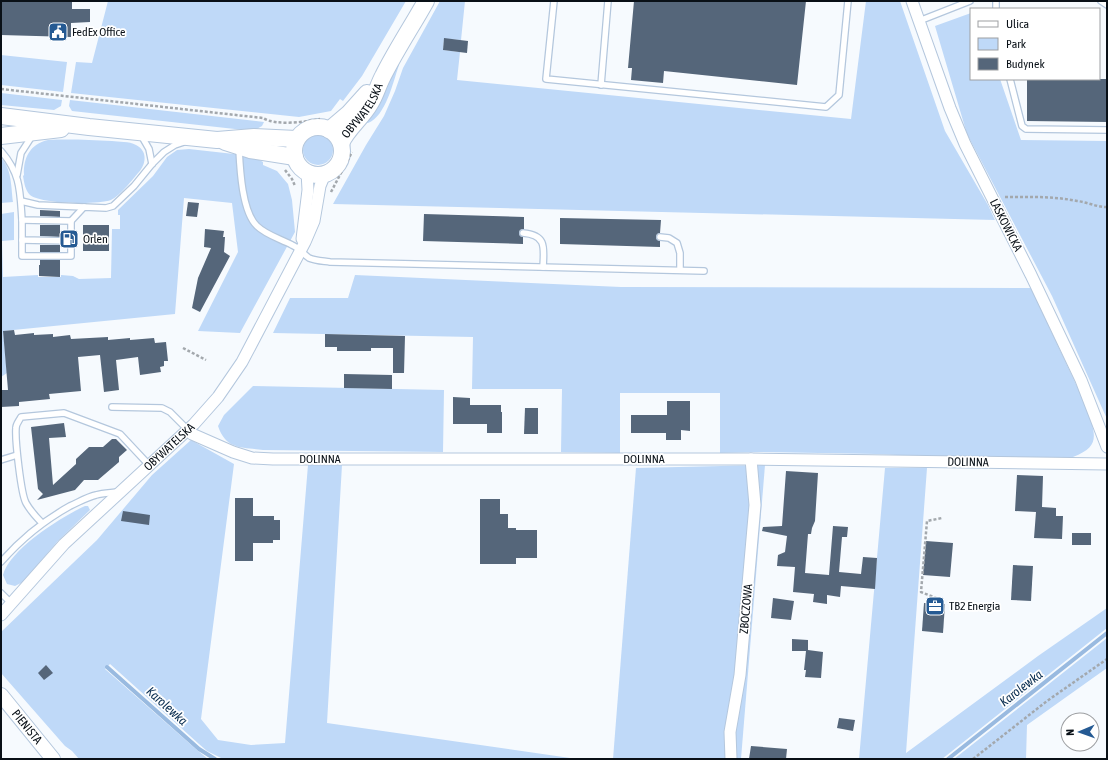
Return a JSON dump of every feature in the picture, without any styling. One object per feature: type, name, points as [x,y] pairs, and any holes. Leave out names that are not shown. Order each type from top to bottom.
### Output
[{"type":"main road","name":"OBYWATELSKA","points":[[348,145],[347,132],[371,103],[377,93],[382,78],[426,1]]},
{"type":"main road","name":"OBYWATELSKA","points":[[327,124],[349,113],[382,78]]},
{"type":"main road","points":[[1,116],[40,126],[89,126],[197,137],[218,140],[238,147],[295,156]]},
{"type":"main road","points":[[327,124],[334,133],[348,145],[342,151],[340,162],[332,171],[317,175],[307,172],[298,165],[295,156],[294,148],[297,139],[305,131],[312,128],[323,128],[327,124]]},
{"type":"main road","points":[[1,136],[40,126]]},
{"type":"main road","points":[[218,140],[254,137],[297,139]]},
{"type":"street","name":"LASKOWICKA","points":[[912,1],[950,108],[965,144],[1031,275],[1081,380],[1107,447]]},
{"type":"street","name":"OBYWATELSKA","points":[[300,251],[308,190],[307,172]]},
{"type":"street","name":"OBYWATELSKA","points":[[1,615],[64,544],[188,430],[218,397],[242,362],[305,242],[314,221],[320,186],[325,174]]},
{"type":"street","name":"DOLINNA","points":[[188,430],[192,434],[252,458],[751,458],[1107,464]]},
{"type":"street","name":"ZBOCZOWA","points":[[731,759],[730,732],[740,675],[755,505],[751,458]]},
{"type":"street","name":"PIENISTA","points":[[1,695],[53,759]]},
{"type":"lane","points":[[554,1],[546,80],[826,107],[839,95],[848,1]]},
{"type":"lane","points":[[601,85],[608,1]]},
{"type":"lane","points":[[919,21],[970,1]]},
{"type":"lane","points":[[1101,1],[1107,5]]},
{"type":"lane","points":[[1010,80],[1022,126],[1026,129],[1107,130]]},
{"type":"lane","points":[[40,126],[27,142],[21,153],[17,175],[21,201],[22,256],[71,256],[71,220]]},
{"type":"lane","points":[[137,131],[146,142],[152,164]]},
{"type":"lane","points":[[21,201],[38,205],[106,208],[113,206],[134,186],[164,152],[175,145],[197,137]]},
{"type":"lane","points":[[238,147],[244,200],[256,226],[296,246],[309,258],[330,262],[704,271]]},
{"type":"lane","points":[[1,151],[9,160],[17,175]]},
{"type":"lane","points":[[22,220],[71,220],[84,207]]},
{"type":"lane","points":[[524,233],[536,236],[540,239],[544,250],[543,267]]},
{"type":"lane","points":[[660,237],[669,238],[677,243],[680,253],[680,270]]},
{"type":"lane","points":[[22,240],[71,241]]},
{"type":"lane","points":[[112,408],[162,408],[170,412],[188,430]]},
{"type":"lane","points":[[42,523],[26,503],[23,496],[17,455],[16,428],[17,422],[21,418],[64,414],[120,434],[149,465]]},
{"type":"lane","points":[[1,460],[17,455]]},
{"type":"lane","points":[[1,562],[28,534],[42,523],[83,500],[96,495],[122,491]]},
{"type":"lane","points":[[1,593],[12,604]]},
{"type":"path","points":[[1,89],[263,118],[266,120],[327,124]]},
{"type":"path","points":[[330,194],[348,145]]},
{"type":"path","points":[[283,168],[292,179],[296,188]]},
{"type":"path","points":[[991,197],[1044,196],[1077,201],[1100,207],[1107,207]]},
{"type":"path","points":[[183,348],[206,360]]},
{"type":"path","points":[[936,604],[936,598],[921,592],[926,521],[942,518]]},
{"type":"path","points":[[974,759],[1047,701],[1107,659]]},
{"type":"green space","points":[[108,1],[406,1],[362,76],[343,101],[340,99],[331,111],[299,117],[71,93],[76,62],[92,63]]},
{"type":"green space","points":[[440,1],[465,1],[461,40],[444,39],[443,50],[460,52],[457,80],[851,119],[866,1],[900,1],[945,131],[988,205],[995,220],[333,204],[384,116],[403,68]]},
{"type":"green space","points":[[970,13],[970,80],[1000,80],[1021,140],[1107,141],[1107,419],[1052,296],[967,134],[935,26]]},
{"type":"green space","points":[[1,55],[67,62],[63,92],[1,85]]},
{"type":"green space","points":[[399,61],[388,98],[384,106],[374,119],[368,123],[365,122]]},
{"type":"green space","points":[[1,93],[62,100],[61,106],[54,110],[1,105]]},
{"type":"green space","points":[[70,100],[264,122],[262,126],[253,131],[72,111],[69,106]]},
{"type":"green space","points":[[318,135],[329,139],[333,150],[329,161],[318,165],[307,161],[303,150],[307,139]]},
{"type":"green space","points":[[48,140],[88,140],[130,143],[136,145],[143,151],[145,158],[141,169],[118,195],[111,200],[94,203],[69,203],[45,200],[36,198],[28,193],[23,176],[26,158],[32,148]]},
{"type":"green space","points":[[189,149],[252,156],[263,162],[263,165],[277,171],[288,184],[292,200],[295,232],[240,333],[198,331],[238,252],[232,203],[184,198],[175,314],[3,331],[7,373],[1,377],[1,214],[14,212],[14,240],[2,241],[3,277],[38,275],[38,277],[61,277],[61,275],[73,276],[79,279],[111,278],[112,229],[120,229],[120,215],[118,215],[118,210],[153,176],[167,157],[177,150]]},
{"type":"green space","points":[[1,158],[5,162],[9,173],[13,202],[1,203]]},
{"type":"green space","points":[[355,275],[621,287],[1031,288],[1088,410],[1093,426],[1094,439],[1088,449],[1073,457],[938,457],[876,454],[761,452],[720,453],[720,393],[620,393],[620,453],[561,452],[562,389],[472,389],[473,337],[273,333],[290,298],[348,298]]},
{"type":"green space","points":[[253,386],[444,390],[443,452],[263,450],[236,446],[225,439],[218,426],[224,415]]},
{"type":"green space","points":[[191,440],[234,464],[201,719],[218,740],[251,745],[285,743],[308,465],[342,465],[327,723],[577,759],[223,759],[207,751],[110,664],[105,669],[208,759],[79,759],[65,746],[1,673],[1,632],[97,540],[152,475]]},
{"type":"green space","points":[[765,465],[741,759],[613,759],[636,468]]},
{"type":"green space","points":[[885,468],[927,468],[906,753],[1038,656],[1107,608],[1107,628],[942,759],[859,759]]},
{"type":"green space","points":[[85,506],[88,506],[90,510],[57,542],[23,582],[15,586],[7,584],[3,575],[15,555],[50,526]]},
{"type":"green space","points":[[1107,638],[1107,668],[1027,725],[1026,759],[954,759]]},
{"type":"building","points":[[1,1],[72,1],[72,9],[90,9],[90,22],[71,23],[71,37],[1,35]]},
{"type":"building","points":[[634,1],[806,1],[797,85],[664,71],[663,83],[631,80],[632,68],[628,68]]},
{"type":"building","points":[[444,38],[468,41],[467,53],[443,50]]},
{"type":"building","points":[[1107,79],[1107,122],[1027,121],[1027,80]]},
{"type":"building","points":[[188,202],[199,203],[197,217],[186,216]]},
{"type":"building","points":[[40,210],[60,211],[60,217],[40,216]]},
{"type":"building","points":[[424,214],[524,217],[524,229],[520,230],[519,233],[520,236],[523,237],[523,244],[423,241]]},
{"type":"building","points":[[560,218],[661,220],[660,233],[657,234],[656,237],[657,240],[660,241],[660,247],[560,244]]},
{"type":"building","points":[[40,225],[60,225],[60,237],[40,236]]},
{"type":"building","points":[[83,225],[109,225],[109,251],[83,251]]},
{"type":"building","points":[[205,229],[224,231],[224,252],[230,256],[200,312],[192,308],[198,278],[211,248],[204,247]]},
{"type":"building","points":[[40,245],[60,245],[60,252],[40,252]]},
{"type":"building","points":[[40,260],[60,260],[60,277],[39,276]]},
{"type":"building","points":[[14,330],[15,335],[34,333],[34,335],[53,334],[53,337],[70,335],[71,339],[108,337],[108,340],[130,338],[130,340],[154,338],[155,343],[166,342],[168,361],[164,361],[164,366],[160,367],[161,372],[140,375],[138,357],[116,360],[119,390],[104,392],[100,355],[78,357],[81,391],[49,394],[50,399],[19,402],[19,406],[1,407],[1,390],[8,390],[3,331]]},
{"type":"building","points":[[325,334],[405,336],[404,373],[393,373],[393,348],[371,348],[371,351],[337,351],[337,347],[325,347]]},
{"type":"building","points":[[344,374],[392,375],[392,389],[344,388]]},
{"type":"building","points":[[453,397],[470,398],[470,405],[501,405],[502,433],[487,433],[487,424],[453,424]]},
{"type":"building","points":[[667,401],[690,401],[690,431],[681,430],[681,440],[666,440],[666,433],[631,433],[631,415],[667,415]]},
{"type":"building","points":[[525,408],[538,408],[538,434],[524,434]]},
{"type":"building","points":[[64,423],[66,437],[49,438],[53,485],[76,464],[76,459],[89,447],[103,447],[112,439],[116,439],[127,450],[119,457],[119,462],[98,480],[84,480],[75,490],[37,500],[43,494],[38,489],[31,427]]},
{"type":"building","points":[[786,471],[818,473],[815,521],[811,534],[808,534],[805,573],[829,575],[833,526],[848,527],[847,537],[842,537],[839,572],[861,574],[863,557],[877,558],[875,589],[841,586],[840,597],[827,595],[827,604],[813,602],[814,594],[793,592],[795,567],[777,566],[778,555],[785,552],[787,536],[762,531],[763,527],[782,526]]},
{"type":"building","points":[[1017,475],[1043,476],[1042,507],[1056,508],[1056,516],[1063,516],[1062,539],[1034,538],[1036,512],[1015,511]]},
{"type":"building","points":[[235,498],[253,498],[253,516],[274,516],[274,520],[280,520],[280,540],[273,540],[273,543],[253,543],[253,561],[235,561]]},
{"type":"building","points":[[480,499],[500,499],[500,514],[508,514],[508,528],[516,528],[516,530],[537,530],[537,558],[516,558],[516,564],[480,564]]},
{"type":"building","points":[[123,511],[150,515],[149,525],[121,521]]},
{"type":"building","points":[[1072,533],[1091,533],[1091,545],[1072,545]]},
{"type":"building","points":[[926,541],[953,543],[950,577],[923,575]]},
{"type":"building","points":[[1013,565],[1033,566],[1031,601],[1011,600]]},
{"type":"building","points":[[773,598],[794,601],[791,620],[771,618]]},
{"type":"building","points":[[924,603],[945,604],[943,633],[922,631]]},
{"type":"building","points":[[792,639],[808,640],[808,650],[823,652],[821,678],[805,677],[806,670],[804,670],[806,651],[792,651]]},
{"type":"building","points":[[46,665],[53,673],[44,680],[38,673]]},
{"type":"building","points":[[839,718],[855,720],[853,731],[837,728]]},
{"type":"building","points":[[751,746],[787,749],[786,759],[749,759]]},
{"type":"waterway","name":"Karolewka","points":[[948,759],[1107,633]]},
{"type":"waterway","name":"Karolewka","points":[[107,667],[199,749],[215,759]]},
{"type":"place","name":"FedEx Office","points":[[58,32]]},
{"type":"place","name":"Orlen","points":[[69,239]]},
{"type":"place","name":"TB2 Energia","points":[[935,606]]}]
